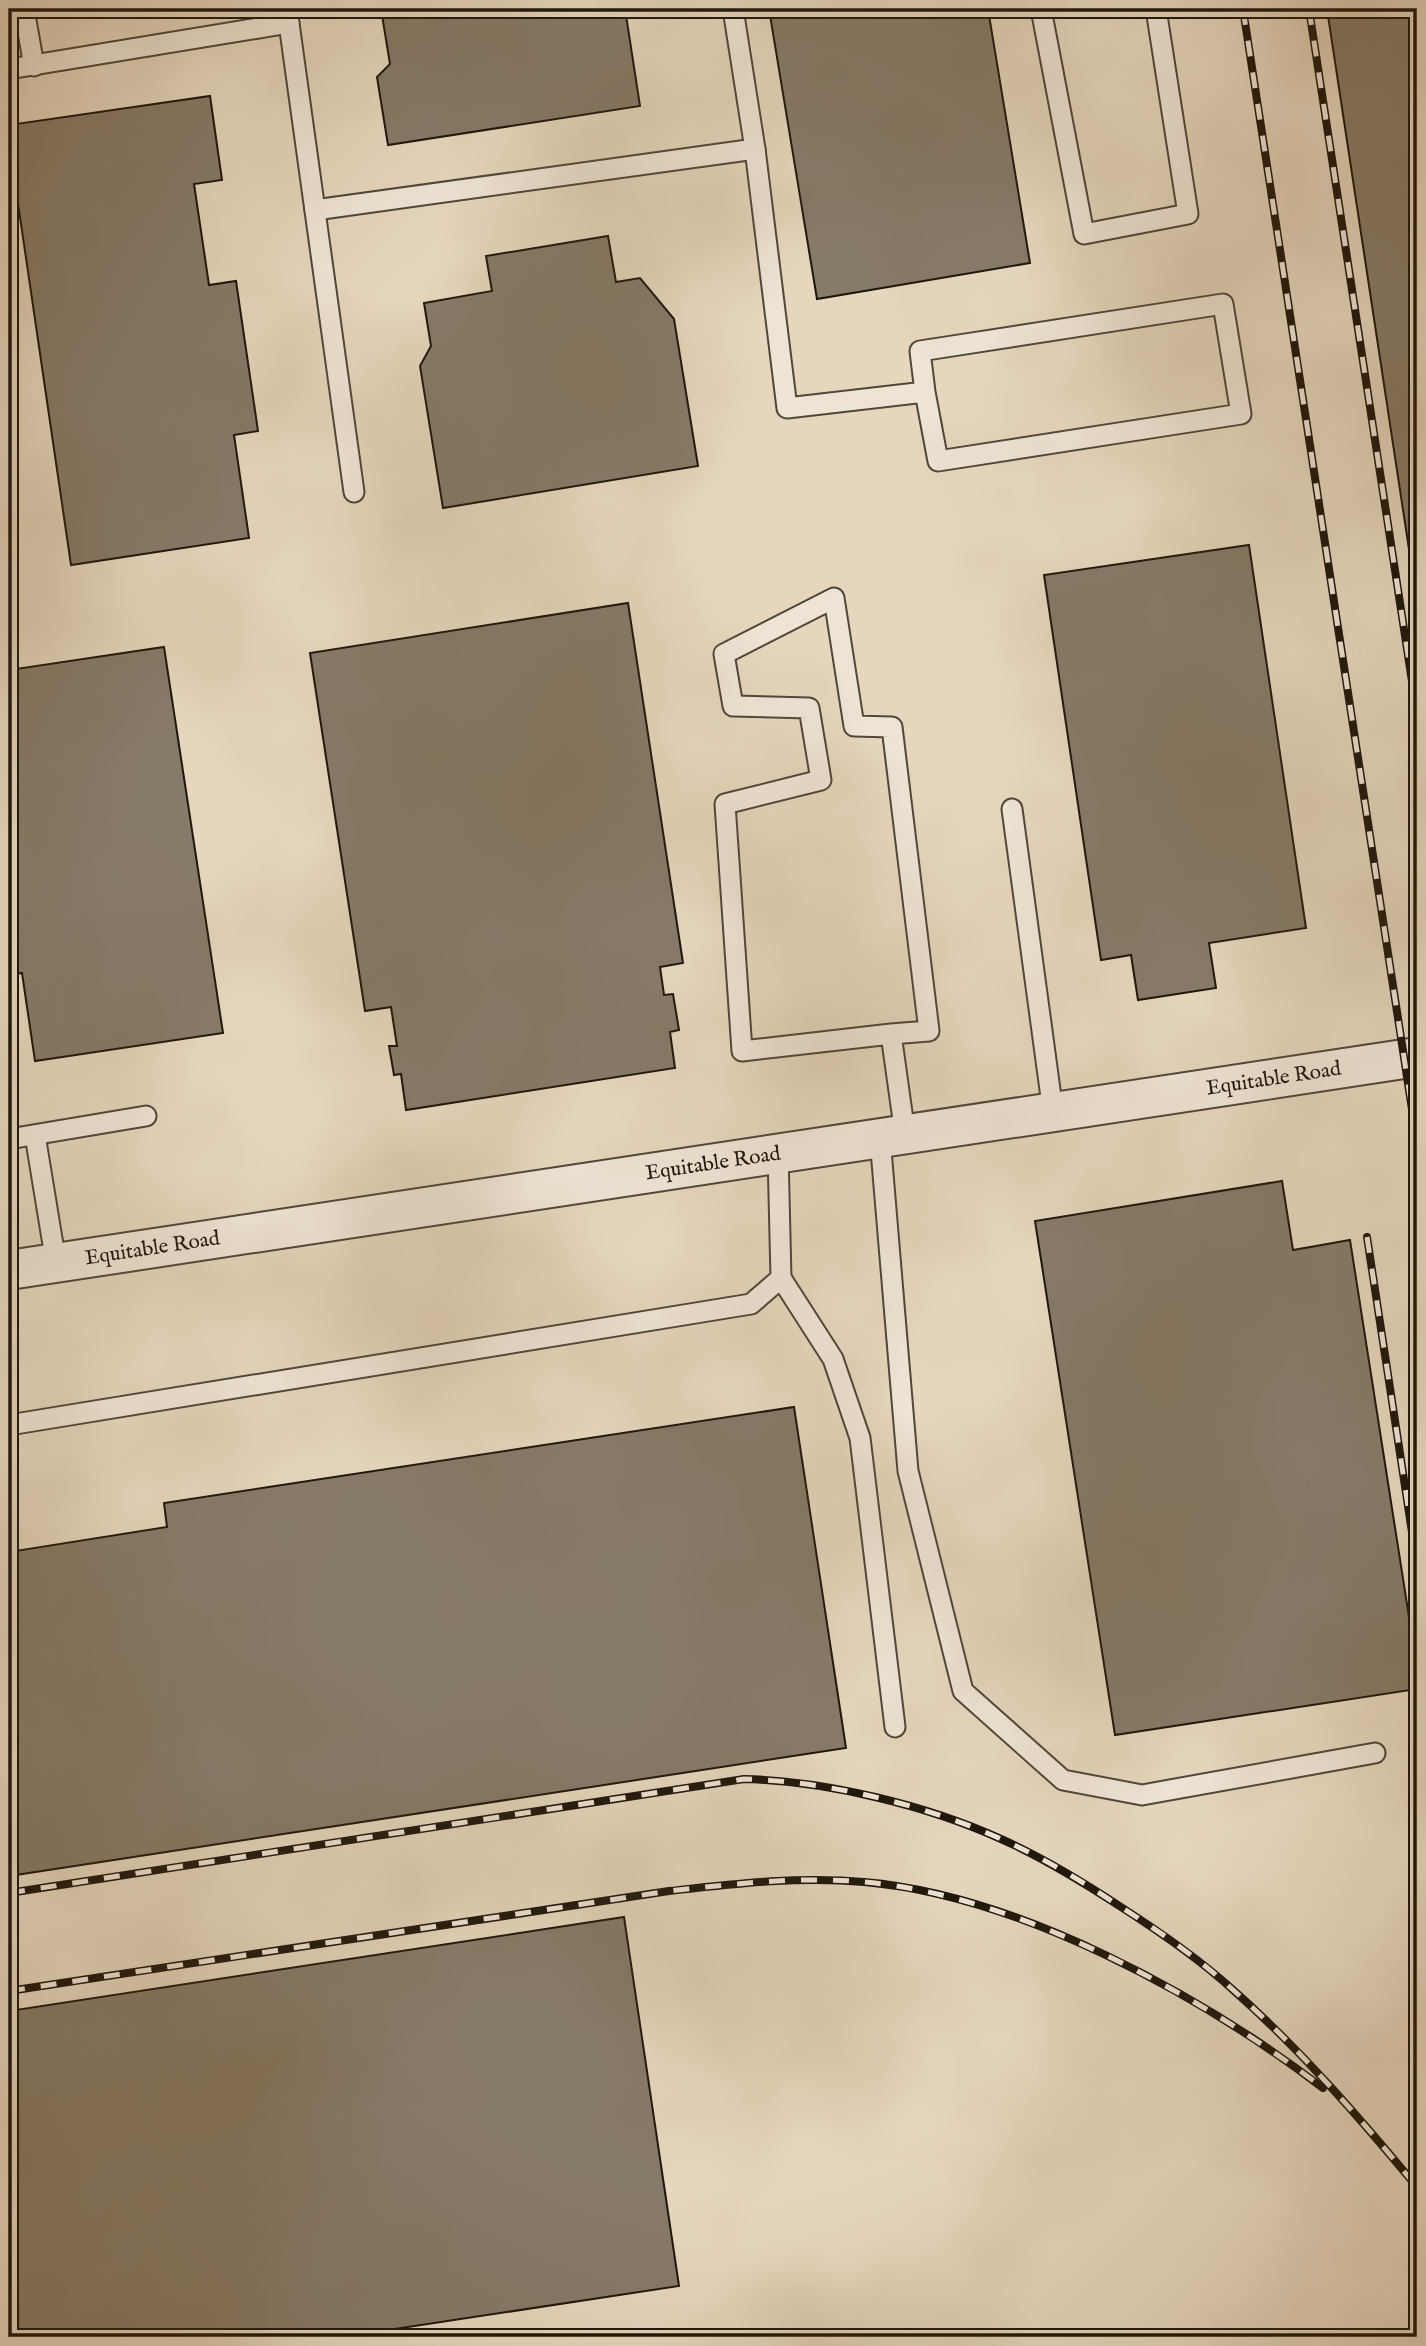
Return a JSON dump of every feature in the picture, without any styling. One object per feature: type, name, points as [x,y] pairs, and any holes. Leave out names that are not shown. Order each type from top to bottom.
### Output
[{"type":"street","name":"Equitable Road","points":[[9,1270],[1417,1057]]},
{"type":"lane","points":[[24,9],[34,66]]},
{"type":"lane","points":[[733,9],[755,149],[787,408],[925,392]]},
{"type":"lane","points":[[1041,9],[1084,234],[1188,214],[1156,9]]},
{"type":"lane","points":[[9,69],[288,16],[354,492]]},
{"type":"lane","points":[[315,211],[755,149]]},
{"type":"lane","points":[[1223,304],[1241,414],[938,461],[925,392],[920,351],[1223,304]]},
{"type":"lane","points":[[834,598],[854,726],[892,727],[929,1031],[891,1034],[742,1051],[725,804],[821,780],[809,708],[733,706],[723,654],[834,598]]},
{"type":"lane","points":[[1012,809],[1053,1112]]},
{"type":"lane","points":[[891,1034],[892,1136],[908,1472],[963,1691],[1063,1780],[1142,1796],[1375,1753]]},
{"type":"lane","points":[[9,1139],[146,1116]]},
{"type":"lane","points":[[35,1135],[56,1263]]},
{"type":"lane","points":[[778,1153],[781,1278],[833,1359],[860,1438],[895,1727]]},
{"type":"lane","points":[[9,1425],[751,1304],[781,1278]]},
{"type":"building","points":[[381,9],[616,9],[626,15],[640,106],[388,145],[377,77],[390,64]]},
{"type":"building","points":[[769,9],[988,9],[1030,263],[817,299]]},
{"type":"building","points":[[1327,9],[1417,9],[1417,602]]},
{"type":"building","points":[[210,96],[222,180],[194,184],[209,285],[236,281],[258,431],[234,435],[249,538],[71,565],[9,142],[9,125]]},
{"type":"building","points":[[608,236],[616,282],[640,278],[674,319],[698,466],[443,508],[420,366],[431,346],[424,303],[492,291],[486,256]]},
{"type":"building","points":[[1249,545],[1306,928],[1209,943],[1216,988],[1138,1000],[1131,955],[1101,960],[1044,575]]},
{"type":"building","points":[[628,603],[683,963],[660,967],[664,995],[673,994],[679,1030],[670,1032],[675,1068],[406,1110],[401,1074],[394,1075],[389,1046],[397,1046],[391,1007],[365,1011],[310,653]]},
{"type":"building","points":[[164,647],[223,1033],[35,1061],[22,973],[9,975],[9,670]]},
{"type":"building","points":[[1282,1181],[1293,1250],[1350,1240],[1417,1668],[1417,1689],[1115,1735],[1035,1221]]},
{"type":"building","points":[[794,1407],[846,1748],[9,1876],[9,1552],[167,1527],[164,1503]]},
{"type":"building","points":[[624,1917],[679,2286],[342,2337],[9,2337],[9,2011]]},
{"type":"railway","points":[[1243,9],[1417,1142]]},
{"type":"railway","points":[[1309,9],[1417,714]]},
{"type":"railway","points":[[1367,1237],[1417,1565]]},
{"type":"railway","points":[[9,1893],[744,1779],[808,1784],[842,1790],[941,1816],[1001,1839],[1078,1880],[1164,1936],[1219,1978],[1281,2035],[1351,2109],[1417,2187]]},
{"type":"railway","points":[[9,1991],[669,1891],[742,1883],[840,1880],[923,1891],[984,1907],[1045,1928],[1165,1985],[1275,2053],[1323,2088]]}]
